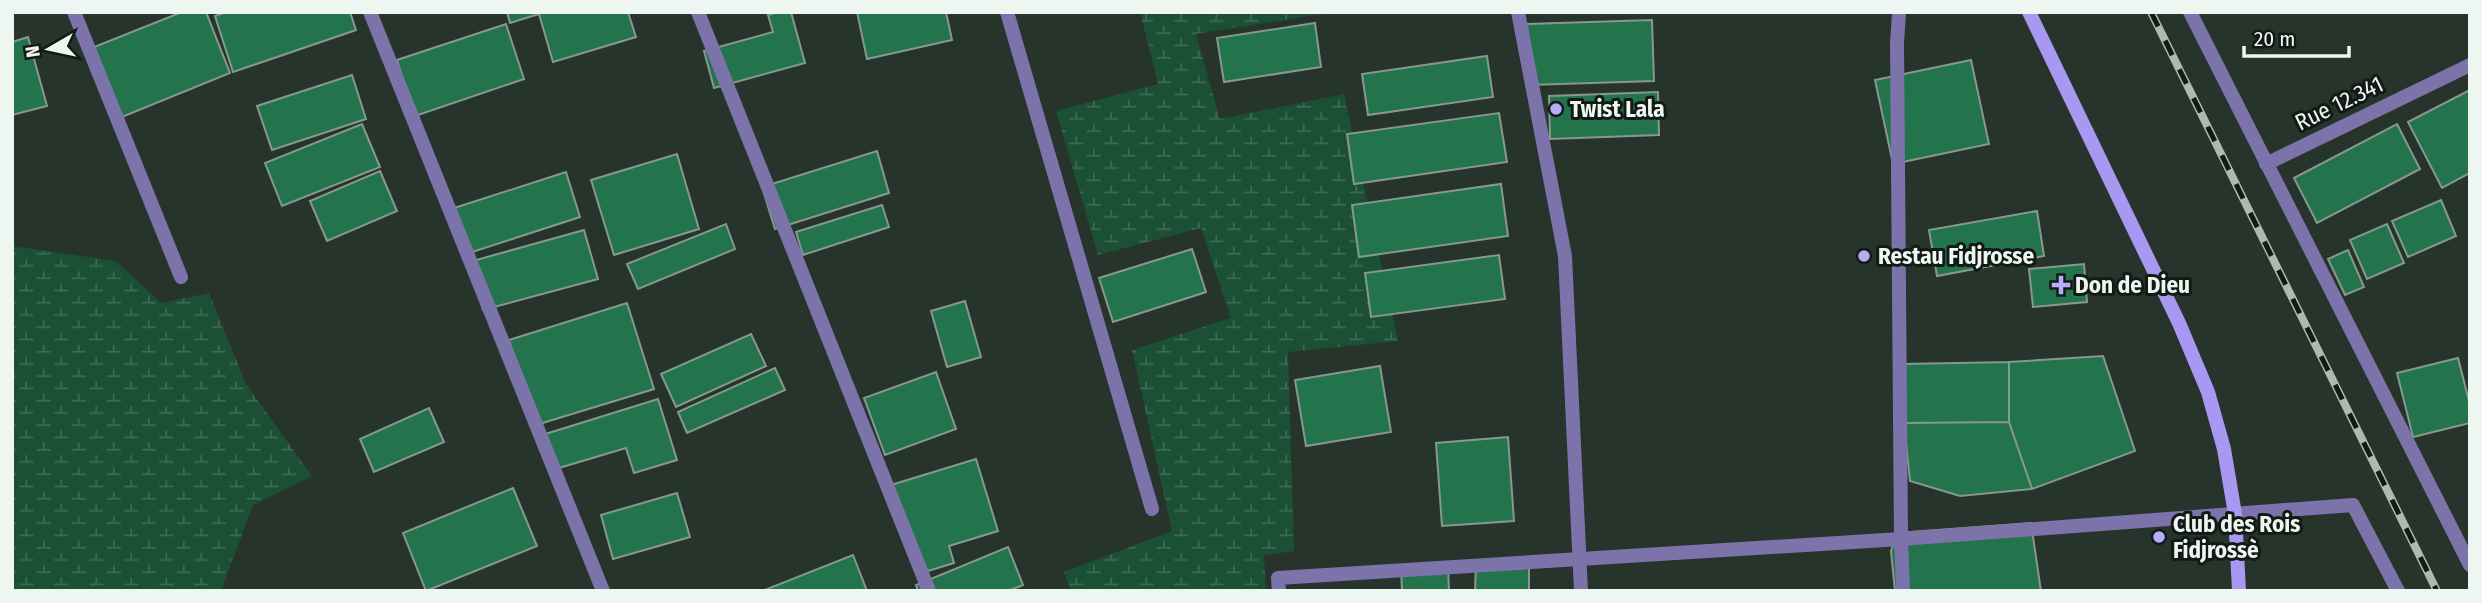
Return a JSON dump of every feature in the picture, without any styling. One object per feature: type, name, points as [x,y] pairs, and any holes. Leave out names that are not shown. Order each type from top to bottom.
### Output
[{"type":"main road","points":[[2029,12],[2179,323],[2208,392],[2224,449],[2235,514],[2239,591]]},
{"type":"street","points":[[74,12],[181,277]]},
{"type":"street","points":[[370,12],[603,591]]},
{"type":"street","points":[[698,12],[929,591]]},
{"type":"street","points":[[1007,12],[1152,509]]},
{"type":"street","points":[[1518,12],[1565,256],[1581,591]]},
{"type":"street","points":[[1899,12],[1897,43],[1903,591]]},
{"type":"street","points":[[2190,12],[2470,565]]},
{"type":"street","name":"Rue 12.341","points":[[2266,164],[2470,65]]},
{"type":"street","points":[[1279,591],[1278,578],[1901,539],[2353,505],[2398,591]]},
{"type":"green space","points":[[1140,12],[1335,12],[1196,34],[1220,119],[1344,94],[1398,341],[1288,352],[1294,551],[1264,555],[1266,591],[1071,591],[1064,572],[1172,531],[1132,350],[1231,318],[1201,228],[1098,255],[1056,111],[1158,84]]},
{"type":"green space","points":[[12,246],[116,261],[161,303],[209,293],[246,384],[312,476],[253,505],[221,591],[12,591]]},
{"type":"building","points":[[182,12],[206,12],[230,73],[122,117],[94,47]]},
{"type":"building","points":[[226,12],[350,12],[356,30],[233,72],[215,16]]},
{"type":"building","points":[[507,12],[628,12],[636,37],[553,62],[539,14],[510,23]]},
{"type":"building","points":[[791,12],[805,63],[714,88],[704,51],[773,32],[768,15]]},
{"type":"building","points":[[857,12],[946,12],[952,40],[867,59]]},
{"type":"building","points":[[1652,20],[1654,81],[1529,85],[1527,24]]},
{"type":"building","points":[[1315,23],[1321,67],[1224,82],[1217,38]]},
{"type":"building","points":[[506,24],[524,79],[415,116],[397,60]]},
{"type":"building","points":[[28,37],[47,106],[12,115],[12,42]]},
{"type":"building","points":[[1487,56],[1493,97],[1368,115],[1362,74]]},
{"type":"building","points":[[1971,60],[1989,144],[1893,164],[1875,80]]},
{"type":"building","points":[[352,75],[366,119],[272,150],[257,106]]},
{"type":"building","points":[[2470,90],[2470,173],[2442,188],[2408,122]]},
{"type":"building","points":[[1658,92],[1659,135],[1550,139],[1549,96]]},
{"type":"building","points":[[1499,113],[1507,162],[1354,184],[1347,134]]},
{"type":"building","points":[[362,124],[380,167],[282,206],[265,163]]},
{"type":"building","points":[[2397,124],[2420,169],[2317,223],[2294,178]]},
{"type":"building","points":[[877,151],[889,193],[775,229],[762,187]]},
{"type":"building","points":[[677,154],[699,229],[614,255],[591,180]]},
{"type":"building","points":[[380,171],[397,211],[327,241],[310,201]]},
{"type":"building","points":[[566,172],[580,217],[463,255],[448,210]]},
{"type":"building","points":[[1501,184],[1508,236],[1359,257],[1352,205]]},
{"type":"building","points":[[2441,200],[2456,236],[2408,257],[2392,221]]},
{"type":"building","points":[[882,205],[889,227],[803,255],[796,232]]},
{"type":"building","points":[[2037,211],[2044,256],[1937,276],[1929,230]]},
{"type":"building","points":[[726,224],[735,249],[638,289],[627,264]]},
{"type":"building","points":[[2387,224],[2404,263],[2367,279],[2350,240]]},
{"type":"building","points":[[584,230],[598,279],[483,310],[469,262]]},
{"type":"building","points":[[1192,249],[1206,292],[1113,322],[1099,278]]},
{"type":"building","points":[[2348,250],[2364,287],[2345,295],[2328,259]]},
{"type":"building","points":[[1499,255],[1505,299],[1371,317],[1365,273]]},
{"type":"building","points":[[2084,264],[2087,302],[2033,307],[2029,269]]},
{"type":"building","points":[[965,301],[981,357],[947,367],[931,311]]},
{"type":"building","points":[[627,303],[654,389],[536,425],[509,340]]},
{"type":"building","points":[[751,334],[766,366],[676,407],[661,374]]},
{"type":"building","points":[[2103,356],[2135,451],[2032,489],[2009,422],[2009,362]]},
{"type":"building","points":[[2458,358],[2470,405],[2470,423],[2413,437],[2397,373]]},
{"type":"building","points":[[2009,362],[2009,422],[1904,423],[1903,364]]},
{"type":"building","points":[[1380,366],[1391,432],[1306,446],[1295,380]]},
{"type":"building","points":[[775,368],[785,390],[687,433],[678,412]]},
{"type":"building","points":[[936,372],[956,429],[885,455],[864,398]]},
{"type":"building","points":[[658,399],[677,460],[634,473],[626,448],[549,471],[539,436]]},
{"type":"building","points":[[429,408],[444,442],[374,472],[360,439]]},
{"type":"building","points":[[2009,422],[2032,489],[1960,496],[1910,481],[1904,423]]},
{"type":"building","points":[[1508,437],[1514,521],[1442,526],[1436,443]]},
{"type":"building","points":[[976,459],[998,531],[949,546],[954,563],[918,574],[891,485]]},
{"type":"building","points":[[513,488],[537,546],[426,591],[403,533]]},
{"type":"building","points":[[677,493],[690,537],[613,559],[601,515]]},
{"type":"building","points":[[2031,523],[2041,591],[1895,591],[1891,551],[1897,533]]},
{"type":"building","points":[[1008,547],[1023,585],[1008,591],[918,591],[916,585]]},
{"type":"building","points":[[853,555],[867,591],[762,591]]},
{"type":"building","points":[[1476,563],[1529,565],[1529,591],[1475,591]]},
{"type":"building","points":[[1448,566],[1449,591],[1402,591],[1401,568]]},
{"type":"railway","points":[[2151,12],[2437,591]]},
{"type":"place","name":"Twist Lala","points":[[1556,109]]},
{"type":"place","name":"Restau Fidjrosse","points":[[1864,256]]},
{"type":"place","name":"Don de Dieu","points":[[2061,285]]},
{"type":"place","name":"Club des Rois Fidjrossè","points":[[2159,537]]}]
